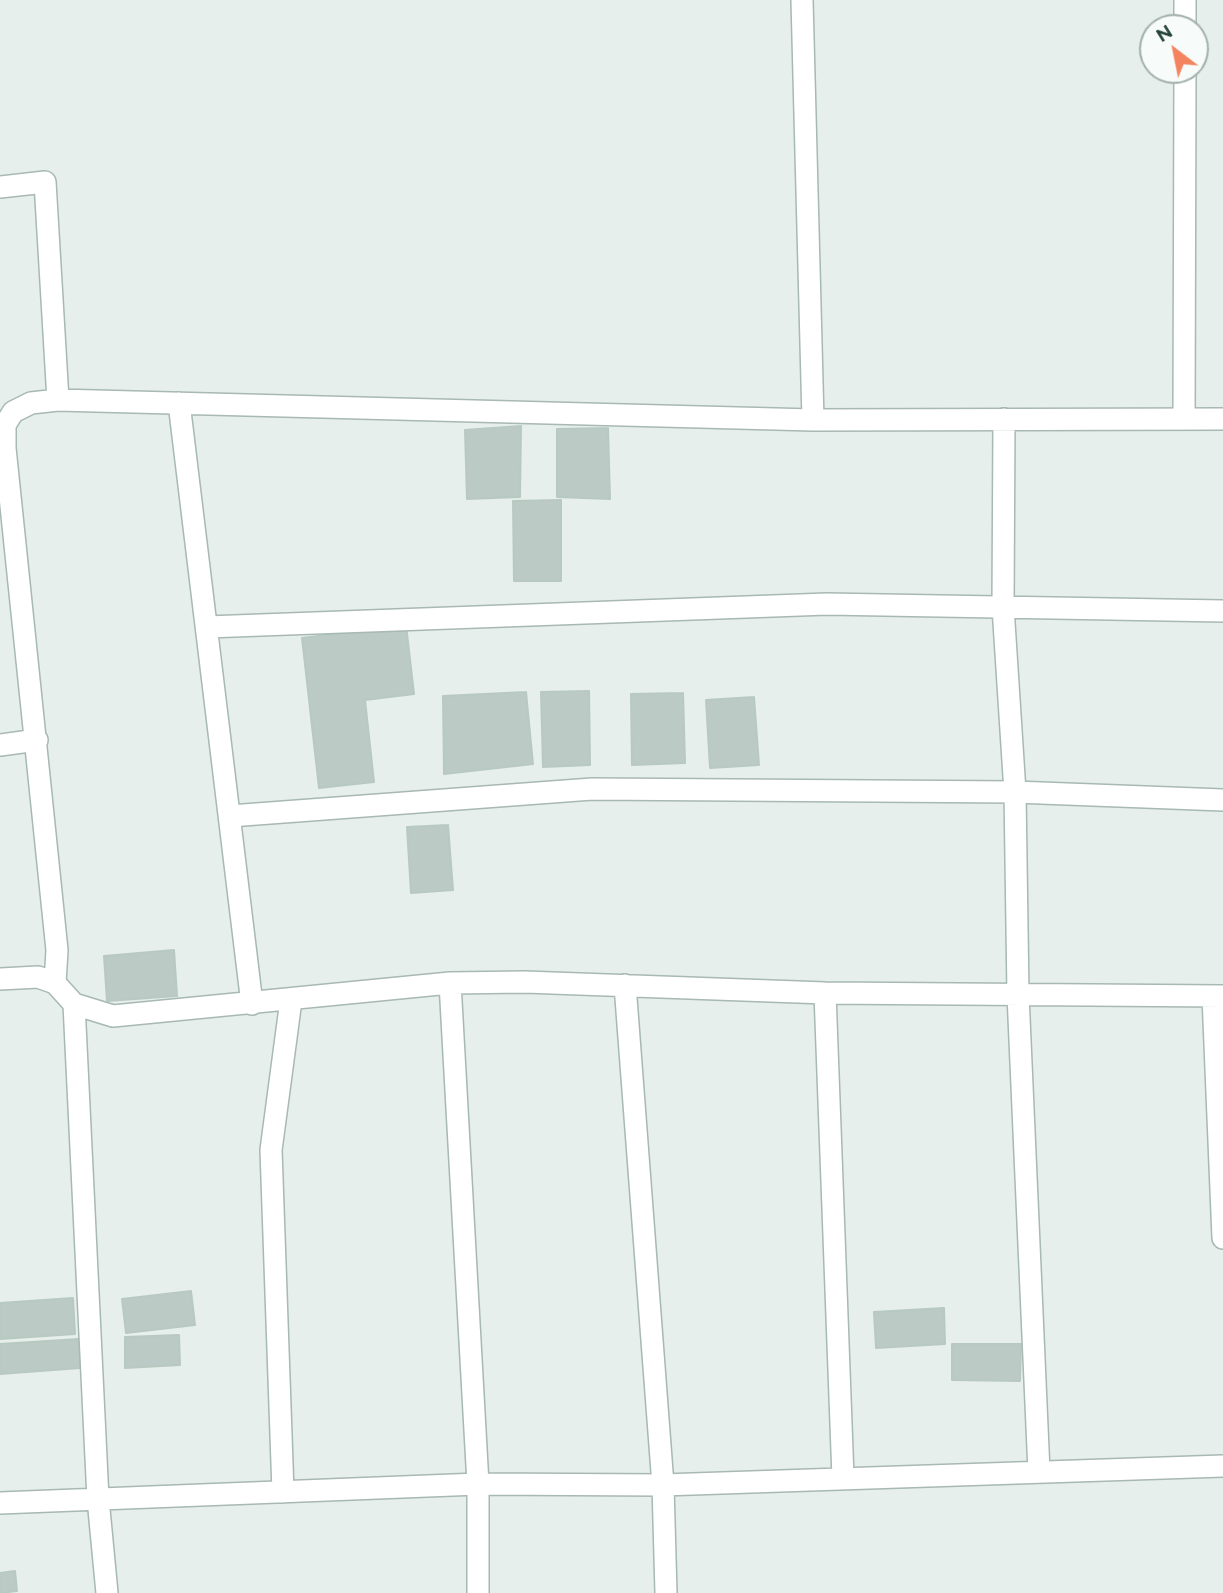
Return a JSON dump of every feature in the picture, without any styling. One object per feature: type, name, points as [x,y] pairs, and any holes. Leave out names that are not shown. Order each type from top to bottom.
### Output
[{"type":"street","points":[[802,0],[813,420]]},
{"type":"street","points":[[1184,419],[1185,84]]},
{"type":"street","points":[[0,187],[45,182],[58,400]]},
{"type":"street","points":[[55,984],[57,950],[5,449],[5,425],[13,412],[31,402],[58,400],[813,420],[1223,419]]},
{"type":"street","points":[[179,403],[252,1004]]},
{"type":"street","points":[[1004,419],[1003,607],[1015,792],[1018,995],[1039,1472]]},
{"type":"street","points":[[206,627],[827,604],[1223,611]]},
{"type":"street","points":[[0,745],[37,740]]},
{"type":"street","points":[[230,816],[592,789],[1015,792],[1223,800]]},
{"type":"street","points":[[0,979],[38,977],[55,984],[74,1004],[113,1016],[450,984],[525,982],[825,993],[1218,996],[1223,1238]]},
{"type":"street","points":[[450,984],[478,1484],[478,1593]]},
{"type":"street","points":[[625,985],[663,1485],[666,1593]]},
{"type":"street","points":[[825,993],[844,1478]]},
{"type":"street","points":[[283,1492],[271,1150],[291,1000]]},
{"type":"street","points":[[74,1004],[98,1499],[107,1593]]},
{"type":"street","points":[[0,1503],[478,1484],[663,1485],[1223,1466]]},
{"type":"building","points":[[521,426],[520,497],[467,499],[465,430]]},
{"type":"building","points":[[608,428],[610,499],[557,497],[557,429]]},
{"type":"building","points":[[561,500],[561,581],[514,581],[513,501]]},
{"type":"building","points":[[406,625],[414,694],[365,700],[374,782],[319,788],[302,638]]},
{"type":"building","points":[[589,691],[590,765],[543,767],[541,692]]},
{"type":"building","points":[[526,692],[533,764],[444,774],[443,696]]},
{"type":"building","points":[[683,693],[685,763],[632,765],[631,694]]},
{"type":"building","points":[[754,697],[759,765],[710,768],[706,700]]},
{"type":"building","points":[[448,825],[453,890],[411,893],[407,827]]},
{"type":"building","points":[[174,950],[177,996],[107,1001],[104,956]]},
{"type":"building","points":[[191,1291],[195,1325],[126,1333],[122,1299]]},
{"type":"building","points":[[73,1298],[75,1334],[0,1339],[0,1303]]},
{"type":"building","points":[[944,1308],[945,1344],[876,1348],[874,1312]]},
{"type":"building","points":[[179,1335],[180,1365],[125,1368],[125,1337]]},
{"type":"building","points":[[79,1339],[80,1368],[0,1374],[0,1344]]},
{"type":"building","points":[[952,1344],[1021,1344],[1020,1381],[952,1380]]},
{"type":"building","points":[[15,1571],[17,1591],[0,1593],[0,1573]]}]
